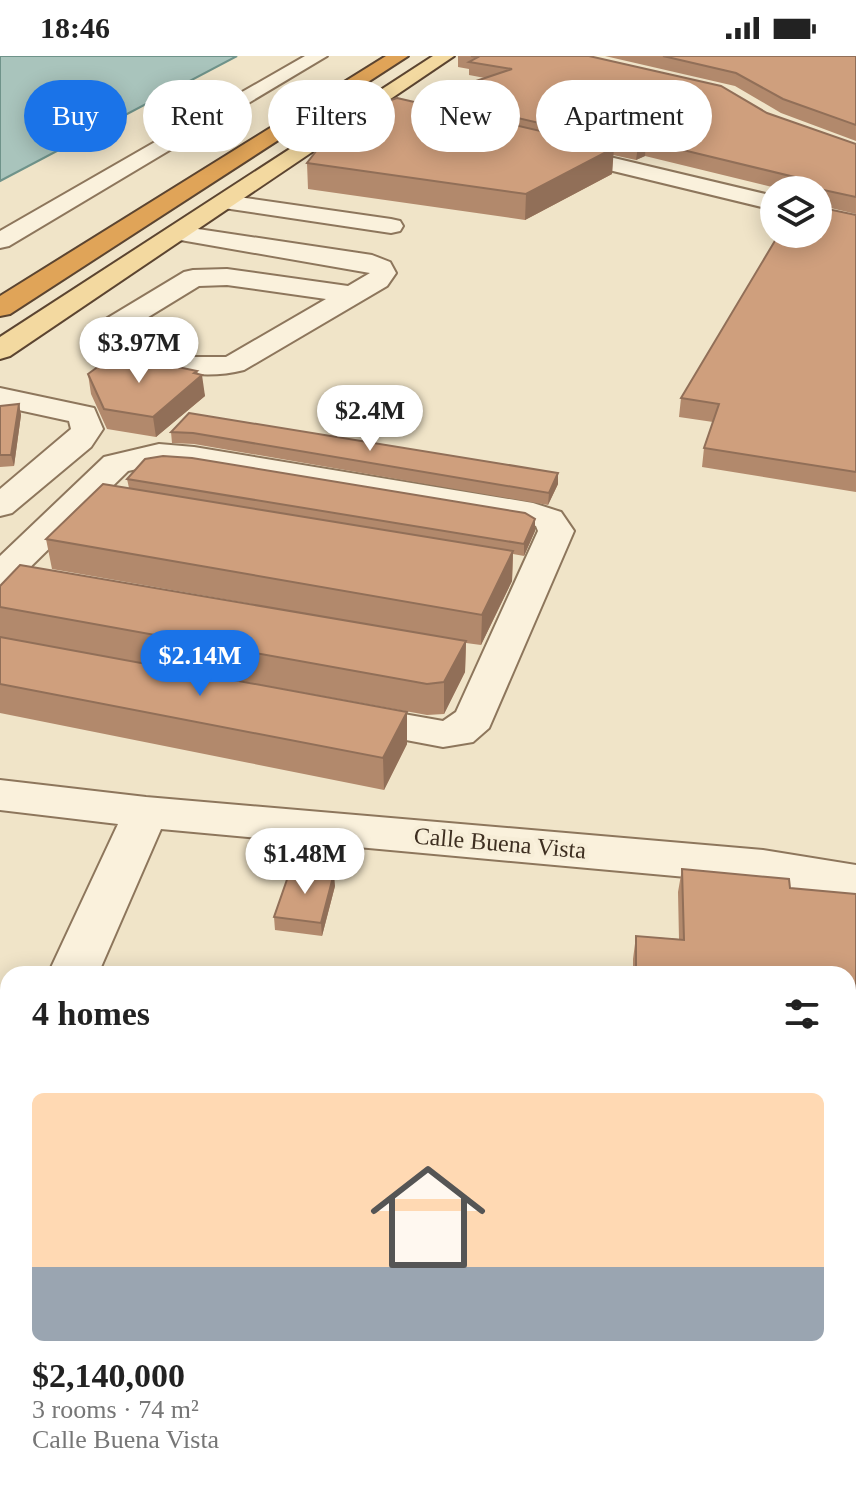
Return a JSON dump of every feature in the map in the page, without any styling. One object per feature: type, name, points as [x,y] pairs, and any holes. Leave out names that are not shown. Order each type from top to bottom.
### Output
[{"type":"highway","points":[[362,80],[399,56]]},
{"type":"highway","points":[[375,80],[417,56]]},
{"type":"highway","points":[[0,308],[268,141]]},
{"type":"highway","points":[[92,289],[268,145]]},
{"type":"main road","points":[[395,89],[445,56]]},
{"type":"main road","points":[[0,350],[301,152]]},
{"type":"street","points":[[0,241],[318,56]]},
{"type":"street","points":[[395,112],[400,113]]},
{"type":"street","points":[[532,145],[760,200]]},
{"type":"street","points":[[225,202],[391,226]]},
{"type":"street","points":[[178,233],[381,267],[383,273],[378,280],[234,364],[216,368],[110,347],[98,341],[101,334],[116,324],[193,278],[227,277],[352,295]]},
{"type":"street","points":[[0,397],[83,415],[87,429],[80,440],[0,506]]},
{"type":"street","points":[[1,575],[80,495],[116,464],[159,454],[194,457],[533,513],[549,519],[554,525],[556,531],[522,569],[483,660],[474,719],[458,733],[430,732],[309,710]]},
{"type":"street","points":[[80,495],[128,503]]},
{"type":"street","points":[[1,575],[49,582]]},
{"type":"street","name":"Calle Buena Vista","points":[[0,795],[146,812],[763,867],[856,882]]},
{"type":"street","points":[[77,966],[146,812]]},
{"type":"water","points":[[0,56],[237,56],[191,80],[143,80],[143,106],[127,114],[127,80],[24,80],[24,152],[55,152],[0,181]]},
{"type":"building","points":[[471,56],[589,56],[695,80],[536,80],[536,122],[520,118],[520,80],[479,80],[512,69],[469,62],[478,57]]},
{"type":"building","points":[[663,56],[856,56],[856,125],[783,99],[736,73]]},
{"type":"building","points":[[712,84],[767,113],[856,144],[856,197],[832,192],[832,176],[790,176],[691,152],[712,152]]},
{"type":"building","points":[[395,99],[411,101],[411,152],[520,152],[520,126],[536,130],[536,152],[606,152],[526,194],[307,163],[315,152],[395,152]]},
{"type":"building","points":[[832,210],[856,215],[856,472],[704,448],[719,404],[681,398],[771,248],[832,248]]},
{"type":"building","points":[[115,354],[197,371],[194,373],[202,375],[153,417],[104,409],[88,374]]},
{"type":"building","points":[[19,404],[11,455],[0,455],[0,406]]},
{"type":"building","points":[[189,413],[558,473],[549,493],[193,433],[171,432]]},
{"type":"building","points":[[163,456],[192,458],[525,513],[535,519],[524,544],[127,479],[145,459]]},
{"type":"building","points":[[103,484],[513,551],[482,615],[46,539]]},
{"type":"building","points":[[20,565],[466,641],[444,682],[427,684],[0,607],[0,586]]},
{"type":"building","points":[[0,637],[407,712],[383,758],[0,684]]},
{"type":"building","points":[[291,868],[334,873],[321,923],[274,917]]},
{"type":"building","points":[[682,869],[789,879],[790,888],[856,894],[856,966],[636,966],[636,936],[684,940]]}]
